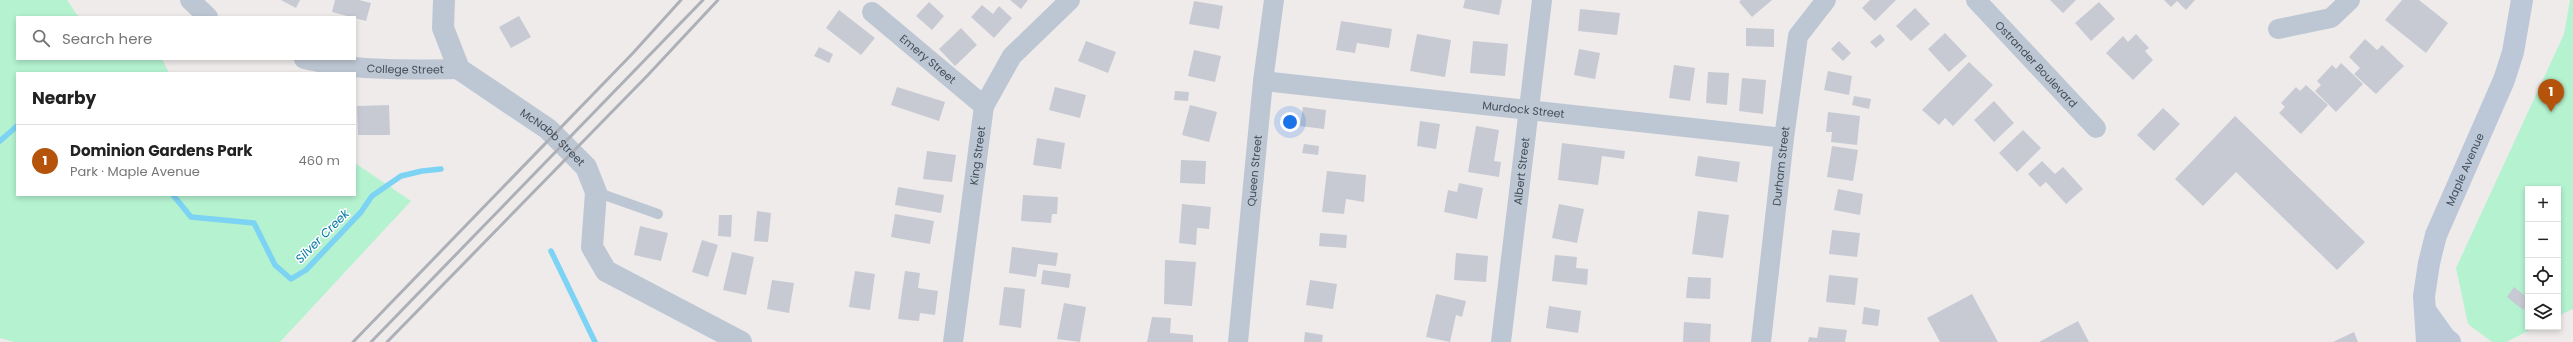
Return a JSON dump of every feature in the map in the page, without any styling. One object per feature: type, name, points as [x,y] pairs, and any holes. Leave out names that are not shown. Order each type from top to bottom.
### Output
[{"type":"main road","name":"Maple Avenue","points":[[2427,342],[2427,313],[2424,296],[2429,263],[2436,235],[2504,80],[2513,52],[2522,0]]},
{"type":"main road","points":[[2427,313],[2445,338],[2450,342]]},
{"type":"street","points":[[190,0],[207,16]]},
{"type":"street","points":[[444,0],[443,28],[459,69]]},
{"type":"street","name":"King Street","points":[[953,342],[984,106],[1012,56],[1070,0]]},
{"type":"street","name":"Queen Street","points":[[1238,342],[1263,81],[1274,0]]},
{"type":"street","name":"Albert Street","points":[[1501,342],[1542,0]]},
{"type":"street","name":"Durham Street","points":[[1761,342],[1784,138],[1798,36],[1826,0]]},
{"type":"street","name":"Ostrander Boulevard","points":[[1976,0],[2096,128]]},
{"type":"street","points":[[2278,29],[2331,18],[2350,0]]},
{"type":"street","name":"Emery Street","points":[[872,12],[984,106]]},
{"type":"street","name":"College Street","points":[[308,60],[335,66],[388,70],[459,69]]},
{"type":"street","name":"McNabb Street","points":[[459,69],[548,129],[586,167],[596,192],[592,247],[606,271],[741,342]]},
{"type":"street","name":"Murdock Street","points":[[1263,81],[1784,138]]},
{"type":"lane","points":[[596,192],[658,214]]},
{"type":"green space","points":[[0,0],[67,0],[77,15],[80,16],[16,16],[16,60],[162,60],[168,72],[16,72],[16,196],[356,196],[356,164],[411,201],[280,342],[14,342],[0,338]]},
{"type":"green space","points":[[2570,0],[2573,0],[2573,309],[2561,315],[2561,186],[2525,186],[2525,330],[2530,330],[2506,342],[2492,342],[2468,324],[2456,268],[2564,34]]},
{"type":"building","points":[[281,0],[300,0],[296,8]]},
{"type":"building","points":[[335,0],[359,0],[371,3],[366,21],[356,18],[356,16],[347,16],[332,12]]},
{"type":"building","points":[[1010,0],[1028,0],[1021,9]]},
{"type":"building","points":[[1465,0],[1502,0],[1499,15],[1463,8]]},
{"type":"building","points":[[1741,0],[1772,0],[1752,17],[1739,2]]},
{"type":"building","points":[[1870,0],[1896,0],[1875,21],[1862,8]]},
{"type":"building","points":[[2050,0],[2076,0],[2063,13]]},
{"type":"building","points":[[2164,0],[2195,0],[2186,10],[2177,1],[2171,7]]},
{"type":"building","points":[[2402,0],[2419,0],[2448,23],[2426,53],[2385,20]]},
{"type":"building","points":[[1194,1],[1223,6],[1219,29],[1189,24]]},
{"type":"building","points":[[929,2],[944,16],[932,30],[916,16]]},
{"type":"building","points":[[2099,2],[2115,19],[2091,41],[2075,23]]},
{"type":"building","points":[[982,5],[993,14],[999,6],[1012,18],[994,38],[971,17]]},
{"type":"building","points":[[1915,8],[1930,24],[1911,41],[1896,26]]},
{"type":"building","points":[[1580,9],[1620,13],[1617,35],[1578,31]]},
{"type":"building","points":[[839,10],[875,38],[861,55],[826,28]]},
{"type":"building","points":[[519,16],[531,37],[511,48],[499,27]]},
{"type":"building","points":[[1341,21],[1392,29],[1389,48],[1357,43],[1355,53],[1336,50]]},
{"type":"building","points":[[961,28],[977,45],[955,66],[939,49]]},
{"type":"building","points":[[1746,28],[1774,29],[1774,47],[1746,46]]},
{"type":"building","points":[[1945,33],[1967,56],[1949,72],[1928,49]]},
{"type":"building","points":[[1417,34],[1451,40],[1445,77],[1410,71]]},
{"type":"building","points":[[1880,34],[1885,40],[1876,48],[1870,42]]},
{"type":"building","points":[[2136,34],[2149,48],[2145,51],[2153,60],[2133,80],[2106,53],[2123,36],[2128,42]]},
{"type":"building","points":[[2365,39],[2377,50],[2382,45],[2404,66],[2376,94],[2354,74],[2360,68],[2349,57]]},
{"type":"building","points":[[1086,41],[1116,52],[1108,73],[1078,61]]},
{"type":"building","points":[[1473,41],[1508,44],[1505,76],[1470,73]]},
{"type":"building","points":[[1839,41],[1851,53],[1843,61],[1831,49]]},
{"type":"building","points":[[819,47],[833,54],[829,63],[814,56]]},
{"type":"building","points":[[1579,49],[1600,53],[1595,79],[1574,75]]},
{"type":"building","points":[[1194,50],[1221,56],[1215,82],[1188,76]]},
{"type":"building","points":[[1969,62],[1993,85],[1953,126],[1945,118],[1939,125],[1922,110]]},
{"type":"building","points":[[2341,63],[2363,84],[2336,112],[2315,91],[2321,85],[2317,81],[2332,65],[2336,69]]},
{"type":"building","points":[[1674,65],[1695,68],[1690,101],[1669,98]]},
{"type":"building","points":[[1828,71],[1852,76],[1849,95],[1824,90]]},
{"type":"building","points":[[1708,72],[1729,73],[1727,105],[1706,103]]},
{"type":"building","points":[[1742,78],[1766,80],[1763,114],[1739,111]]},
{"type":"building","points":[[2306,85],[2328,105],[2301,134],[2279,113],[2285,107],[2281,103],[2296,87],[2300,91]]},
{"type":"building","points":[[897,87],[945,102],[939,121],[891,105]]},
{"type":"building","points":[[1055,87],[1086,95],[1080,118],[1049,110]]},
{"type":"building","points":[[1175,91],[1189,92],[1188,101],[1174,100]]},
{"type":"building","points":[[1854,96],[1871,99],[1869,109],[1852,105]]},
{"type":"building","points":[[1994,101],[2014,123],[1994,142],[1974,120]]},
{"type":"building","points":[[389,105],[390,135],[358,135],[357,106]]},
{"type":"building","points":[[1190,105],[1217,112],[1209,142],[1182,135]]},
{"type":"building","points":[[1303,107],[1326,110],[1324,129],[1300,126]]},
{"type":"building","points":[[2163,108],[2180,124],[2154,151],[2137,135]]},
{"type":"building","points":[[1828,112],[1860,116],[1857,145],[1831,142],[1832,132],[1826,132]]},
{"type":"building","points":[[2235,116],[2365,242],[2337,270],[2236,172],[2203,206],[2175,179]]},
{"type":"building","points":[[1420,121],[1440,124],[1436,149],[1417,146]]},
{"type":"building","points":[[1476,126],[1499,130],[1494,161],[1501,162],[1499,177],[1468,172]]},
{"type":"building","points":[[2023,130],[2041,148],[2017,172],[1999,153]]},
{"type":"building","points":[[1037,138],[1065,143],[1061,169],[1033,165]]},
{"type":"building","points":[[1562,143],[1625,151],[1624,159],[1602,156],[1598,185],[1558,180]]},
{"type":"building","points":[[1304,144],[1319,146],[1318,155],[1302,153]]},
{"type":"building","points":[[1832,146],[1858,150],[1853,181],[1827,177]]},
{"type":"building","points":[[927,151],[956,155],[952,182],[923,179]]},
{"type":"building","points":[[1698,156],[1740,162],[1737,182],[1695,176]]},
{"type":"building","points":[[1181,160],[1206,161],[1205,184],[1180,183]]},
{"type":"building","points":[[2042,161],[2055,174],[2063,167],[2083,189],[2066,204],[2046,182],[2040,187],[2028,174]]},
{"type":"building","points":[[1327,171],[1366,175],[1364,202],[1346,199],[1344,214],[1322,212]]},
{"type":"building","points":[[1459,183],[1483,188],[1477,219],[1444,212],[1448,190],[1457,192]]},
{"type":"building","points":[[898,187],[944,195],[941,213],[895,205]]},
{"type":"building","points":[[1838,189],[1863,194],[1860,215],[1834,210]]},
{"type":"building","points":[[1023,195],[1058,197],[1057,214],[1052,214],[1051,223],[1021,221]]},
{"type":"building","points":[[1182,204],[1211,207],[1209,229],[1197,228],[1196,245],[1179,243]]},
{"type":"building","points":[[1559,204],[1584,209],[1577,243],[1552,238]]},
{"type":"building","points":[[757,211],[771,213],[768,242],[754,241]]},
{"type":"building","points":[[1698,211],[1729,215],[1723,258],[1692,254]]},
{"type":"building","points":[[895,214],[934,221],[930,244],[891,237]]},
{"type":"building","points":[[719,215],[732,215],[731,237],[718,236]]},
{"type":"building","points":[[640,226],[668,233],[661,261],[634,255]]},
{"type":"building","points":[[1832,230],[1860,233],[1857,257],[1829,254]]},
{"type":"building","points":[[1320,233],[1347,235],[1346,248],[1319,246]]},
{"type":"building","points":[[702,240],[718,245],[708,277],[692,272]]},
{"type":"building","points":[[1012,247],[1058,253],[1056,266],[1038,264],[1036,277],[1009,273]]},
{"type":"building","points":[[732,252],[754,257],[746,295],[723,290]]},
{"type":"building","points":[[1456,253],[1488,256],[1486,282],[1454,280]]},
{"type":"building","points":[[1555,255],[1577,257],[1576,268],[1588,269],[1587,285],[1552,281]]},
{"type":"building","points":[[1165,260],[1196,262],[1192,306],[1164,304]]},
{"type":"building","points":[[1043,270],[1071,274],[1069,288],[1041,284]]},
{"type":"building","points":[[855,271],[875,274],[870,310],[849,307]]},
{"type":"building","points":[[905,271],[920,273],[918,288],[938,291],[935,315],[920,313],[919,321],[898,319]]},
{"type":"building","points":[[1829,275],[1858,278],[1855,305],[1826,302]]},
{"type":"building","points":[[1688,277],[1711,278],[1710,299],[1686,298]]},
{"type":"building","points":[[772,280],[794,283],[789,313],[767,309]]},
{"type":"building","points":[[1310,280],[1337,284],[1333,309],[1306,305]]},
{"type":"building","points":[[1004,287],[1025,289],[1021,328],[999,325]]},
{"type":"building","points":[[2514,287],[2525,296],[2525,308],[2523,310],[2507,297]]},
{"type":"building","points":[[1436,294],[1466,301],[1462,317],[1456,315],[1450,342],[1426,337]]},
{"type":"building","points":[[1972,294],[1998,342],[1940,342],[1927,318]]},
{"type":"building","points":[[1064,303],[1086,307],[1080,342],[1057,339]]},
{"type":"building","points":[[1549,306],[1581,311],[1578,333],[1546,328]]},
{"type":"building","points":[[1864,307],[1880,310],[1878,326],[1862,324]]},
{"type":"building","points":[[1152,317],[1171,318],[1170,333],[1193,335],[1193,342],[1147,342]]},
{"type":"building","points":[[2078,321],[2089,342],[2039,342]]},
{"type":"building","points":[[1684,322],[1711,324],[1710,342],[1683,342]]},
{"type":"building","points":[[1819,327],[1847,330],[1845,342],[1808,342],[1809,337],[1817,338]]},
{"type":"building","points":[[1305,332],[1323,335],[1322,342],[1304,342]]},
{"type":"building","points":[[2354,332],[2358,342],[2333,342]]},
{"type":"waterway","name":"Silver Creek","points":[[0,141],[16,127]]},
{"type":"waterway","name":"Silver Creek","points":[[174,196],[191,217],[254,223],[275,265],[291,279],[306,270],[361,212],[372,196],[401,176],[422,171],[441,169]]},
{"type":"waterway","name":"Silver Creek","points":[[551,251],[595,342]]},
{"type":"railway","points":[[353,342],[633,53],[681,0]]},
{"type":"railway","points":[[371,342],[703,0]]},
{"type":"railway","points":[[387,342],[647,76],[718,0]]},
{"type":"place","name":"Dominion Gardens Park","points":[[2551,112]]}]
